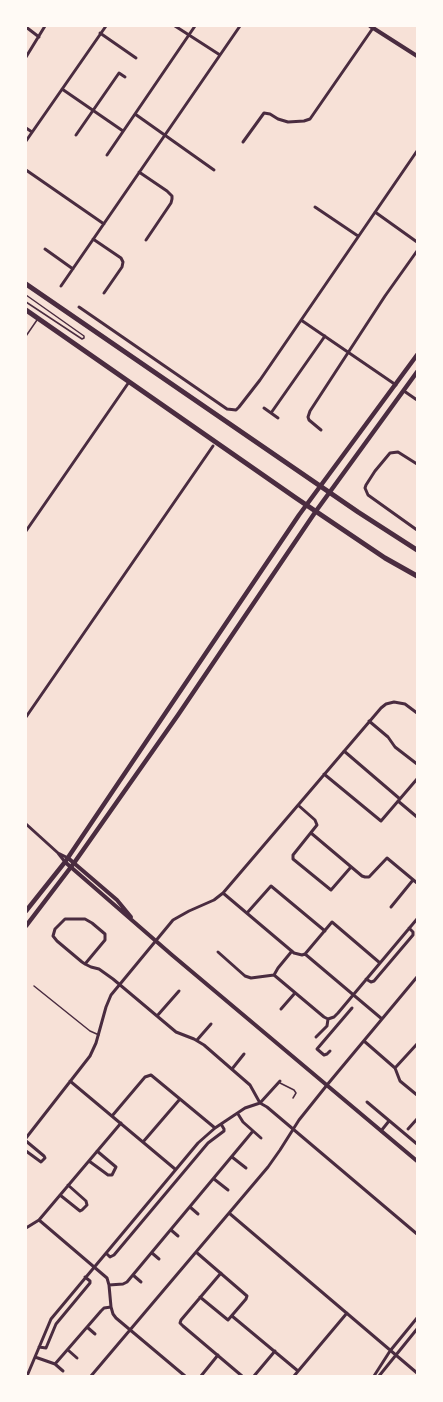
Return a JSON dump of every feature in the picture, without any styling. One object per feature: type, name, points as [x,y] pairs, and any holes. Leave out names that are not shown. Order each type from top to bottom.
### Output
[{"type":"main road","points":[[26,284],[329,492],[417,550]]},
{"type":"main road","points":[[26,310],[307,505],[385,558],[417,576]]},
{"type":"main road","points":[[26,911],[66,860],[255,579],[307,505],[417,355]]},
{"type":"main road","points":[[26,926],[73,865],[178,715],[329,492],[417,372]]},
{"type":"street","points":[[26,57],[45,26]]},
{"type":"street","points":[[26,141],[106,26]]},
{"type":"street","points":[[176,26],[220,55]]},
{"type":"street","points":[[107,155],[195,26]]},
{"type":"street","points":[[60,286],[94,239],[240,26]]},
{"type":"street","points":[[243,142],[264,113],[270,114],[285,121],[304,121],[311,118],[372,27],[417,56]]},
{"type":"street","points":[[26,28],[39,37]]},
{"type":"street","points":[[100,33],[136,58]]},
{"type":"street","points":[[76,135],[119,73],[125,77]]},
{"type":"street","points":[[62,89],[123,131]]},
{"type":"street","points":[[135,114],[214,170]]},
{"type":"street","points":[[26,128],[32,132]]},
{"type":"street","points":[[79,307],[227,409],[232,411],[236,410],[260,380],[417,151]]},
{"type":"street","points":[[26,170],[104,224]]},
{"type":"street","points":[[139,172],[172,196],[172,203],[146,240]]},
{"type":"street","points":[[315,207],[358,236]]},
{"type":"street","points":[[375,212],[417,242]]},
{"type":"street","points":[[94,239],[121,258],[123,262],[122,267],[104,293]]},
{"type":"street","points":[[45,249],[73,269]]},
{"type":"street","points":[[321,430],[309,420],[308,417],[310,411],[417,251]]},
{"type":"street","points":[[301,320],[396,385]]},
{"type":"street","points":[[271,413],[325,336]]},
{"type":"street","points":[[26,531],[129,382]]},
{"type":"street","points":[[404,391],[417,400]]},
{"type":"street","points":[[264,408],[278,418]]},
{"type":"street","points":[[26,717],[213,446]]},
{"type":"street","points":[[417,464],[402,453],[393,451],[385,457],[366,485],[366,493],[373,500],[417,530]]},
{"type":"street","points":[[26,1138],[90,1056],[95,1047],[106,1007],[111,995],[173,920],[214,900],[223,893],[378,710],[394,702],[405,704],[417,712]]},
{"type":"street","points":[[369,721],[388,737],[395,747],[417,764]]},
{"type":"street","points":[[344,751],[417,817]]},
{"type":"street","points":[[324,774],[381,822],[417,779]]},
{"type":"street","points":[[298,805],[317,822],[317,825],[292,855],[292,858],[332,890],[351,867]]},
{"type":"street","points":[[26,824],[66,860],[117,900],[137,924],[156,941],[417,1161]]},
{"type":"street","points":[[311,833],[362,876],[367,877],[387,858],[417,883]]},
{"type":"street","points":[[391,907],[413,880]]},
{"type":"street","points":[[247,913],[271,886],[325,931]]},
{"type":"street","points":[[223,893],[292,951],[300,955],[305,954],[332,922],[380,963]]},
{"type":"street","points":[[85,964],[106,937],[85,918],[65,919],[55,929],[52,936],[56,941],[85,964],[98,969],[113,979],[178,1034],[198,1040],[250,1085],[260,1102],[417,1234]]},
{"type":"street","points":[[218,952],[244,976],[251,978],[274,975],[328,1019],[334,1017],[338,1013],[417,919]]},
{"type":"street","points":[[366,980],[371,982],[374,981],[413,934],[409,928]]},
{"type":"street","points":[[274,975],[292,951]]},
{"type":"street","points":[[305,954],[382,1019]]},
{"type":"street","points":[[91,1376],[268,1167],[293,1129],[327,1085],[417,977]]},
{"type":"street","points":[[157,1016],[179,991]]},
{"type":"street","points":[[281,1009],[295,993]]},
{"type":"street","points":[[330,1051],[324,1055],[317,1049],[352,1008]]},
{"type":"street","points":[[338,1013],[343,1017]]},
{"type":"street","points":[[316,1037],[327,1026],[328,1019]]},
{"type":"street","points":[[198,1040],[211,1024]]},
{"type":"street","points":[[364,1041],[395,1068],[400,1081],[417,1095]]},
{"type":"street","points":[[395,1068],[417,1044]]},
{"type":"street","points":[[232,1069],[244,1054]]},
{"type":"street","points":[[112,1116],[148,1076],[153,1077],[215,1128]]},
{"type":"street","points":[[70,1081],[175,1169]]},
{"type":"street","points":[[32,1376],[27,1375],[51,1318],[106,1254],[175,1169],[198,1143],[215,1128],[251,1105],[260,1102],[279,1082]]},
{"type":"street","points":[[144,1142],[180,1099]]},
{"type":"street","points":[[367,1102],[417,1144]]},
{"type":"street","points":[[238,1114],[243,1122],[261,1138]]},
{"type":"street","points":[[408,1130],[417,1119]]},
{"type":"street","points":[[381,1131],[389,1121]]},
{"type":"street","points":[[26,1228],[39,1220],[121,1123]]},
{"type":"street","points":[[106,1254],[110,1257],[114,1255],[208,1143],[224,1131],[221,1124]]},
{"type":"street","points":[[109,1285],[123,1284],[133,1275],[253,1131]]},
{"type":"street","points":[[26,1142],[45,1158],[41,1162],[26,1151]]},
{"type":"street","points":[[89,1161],[108,1175],[112,1175],[116,1167],[97,1151]]},
{"type":"street","points":[[232,1157],[246,1168]]},
{"type":"street","points":[[214,1179],[228,1190]]},
{"type":"street","points":[[60,1195],[80,1211],[87,1205],[86,1201],[68,1185]]},
{"type":"street","points":[[190,1207],[198,1214]]},
{"type":"street","points":[[229,1213],[417,1373]]},
{"type":"street","points":[[39,1220],[105,1276],[109,1285],[111,1307],[116,1318],[185,1376]]},
{"type":"street","points":[[171,1230],[178,1236]]},
{"type":"street","points":[[196,1252],[247,1295],[246,1299],[229,1319],[226,1319],[200,1297]]},
{"type":"street","points":[[152,1253],[159,1259]]},
{"type":"street","points":[[220,1273],[181,1320],[180,1324],[242,1376]]},
{"type":"street","points":[[133,1275],[141,1282]]},
{"type":"street","points":[[39,1347],[46,1348],[56,1324],[90,1283],[90,1281],[85,1277]]},
{"type":"street","points":[[55,1364],[102,1310],[111,1307]]},
{"type":"street","points":[[294,1376],[347,1313]]},
{"type":"street","points":[[232,1316],[298,1371]]},
{"type":"street","points":[[374,1376],[390,1351],[417,1318]]},
{"type":"street","points":[[87,1327],[94,1334]]},
{"type":"street","points":[[379,1376],[417,1329]]},
{"type":"street","points":[[68,1350],[77,1358]]},
{"type":"street","points":[[254,1376],[275,1351]]},
{"type":"street","points":[[201,1376],[218,1355]]},
{"type":"street","points":[[35,1357],[55,1364],[63,1371]]},
{"type":"lane","points":[[26,295],[84,338],[82,339],[26,302]]},
{"type":"lane","points":[[26,336],[38,319]]},
{"type":"lane","points":[[34,986],[90,1031],[98,1035]]},
{"type":"lane","points":[[279,1082],[293,1088],[296,1094],[293,1098]]}]
